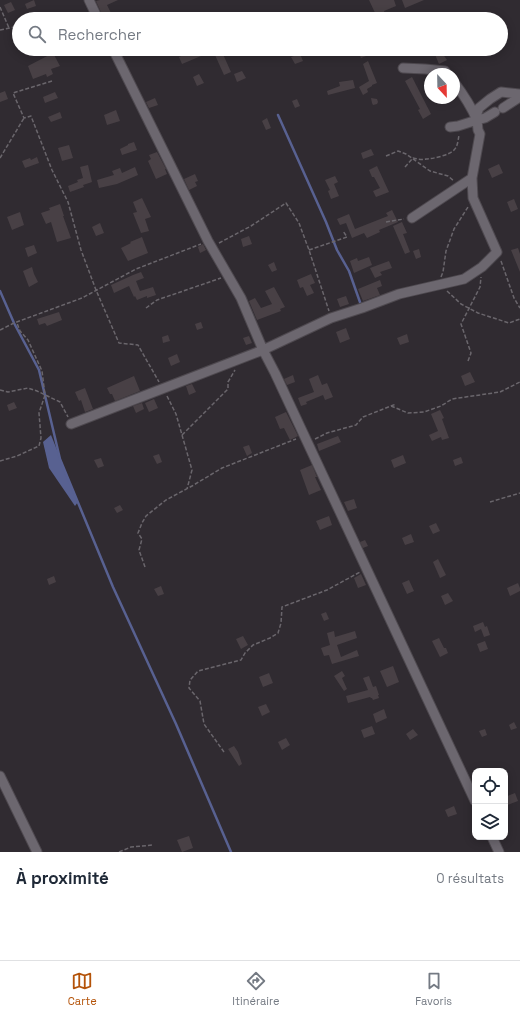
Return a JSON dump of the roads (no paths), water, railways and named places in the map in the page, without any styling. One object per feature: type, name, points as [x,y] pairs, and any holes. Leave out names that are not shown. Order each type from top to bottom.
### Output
[{"type":"street","points":[[89,0],[95,12]]},
{"type":"street","points":[[116,56],[210,244],[241,298],[263,350],[472,795]]},
{"type":"street","points":[[403,68],[424,69]]},
{"type":"street","points":[[71,424],[263,350],[331,318],[399,294],[464,279],[482,267],[497,252],[473,198],[472,178],[480,134],[476,118],[460,89]]},
{"type":"street","points":[[476,118],[479,108],[501,92],[520,94]]},
{"type":"street","points":[[450,127],[458,126],[476,118],[485,118],[520,97]]},
{"type":"street","points":[[412,218],[472,178]]},
{"type":"street","points":[[0,776],[37,852]]},
{"type":"street","points":[[493,840],[499,852]]},
{"type":"water","points":[[51,435],[78,502],[75,506],[49,468],[43,442]]},
{"type":"waterway","points":[[278,115],[337,250],[349,271],[361,305]]},
{"type":"waterway","points":[[0,291],[14,323],[39,370],[60,459],[113,587],[176,724],[231,852]]}]
